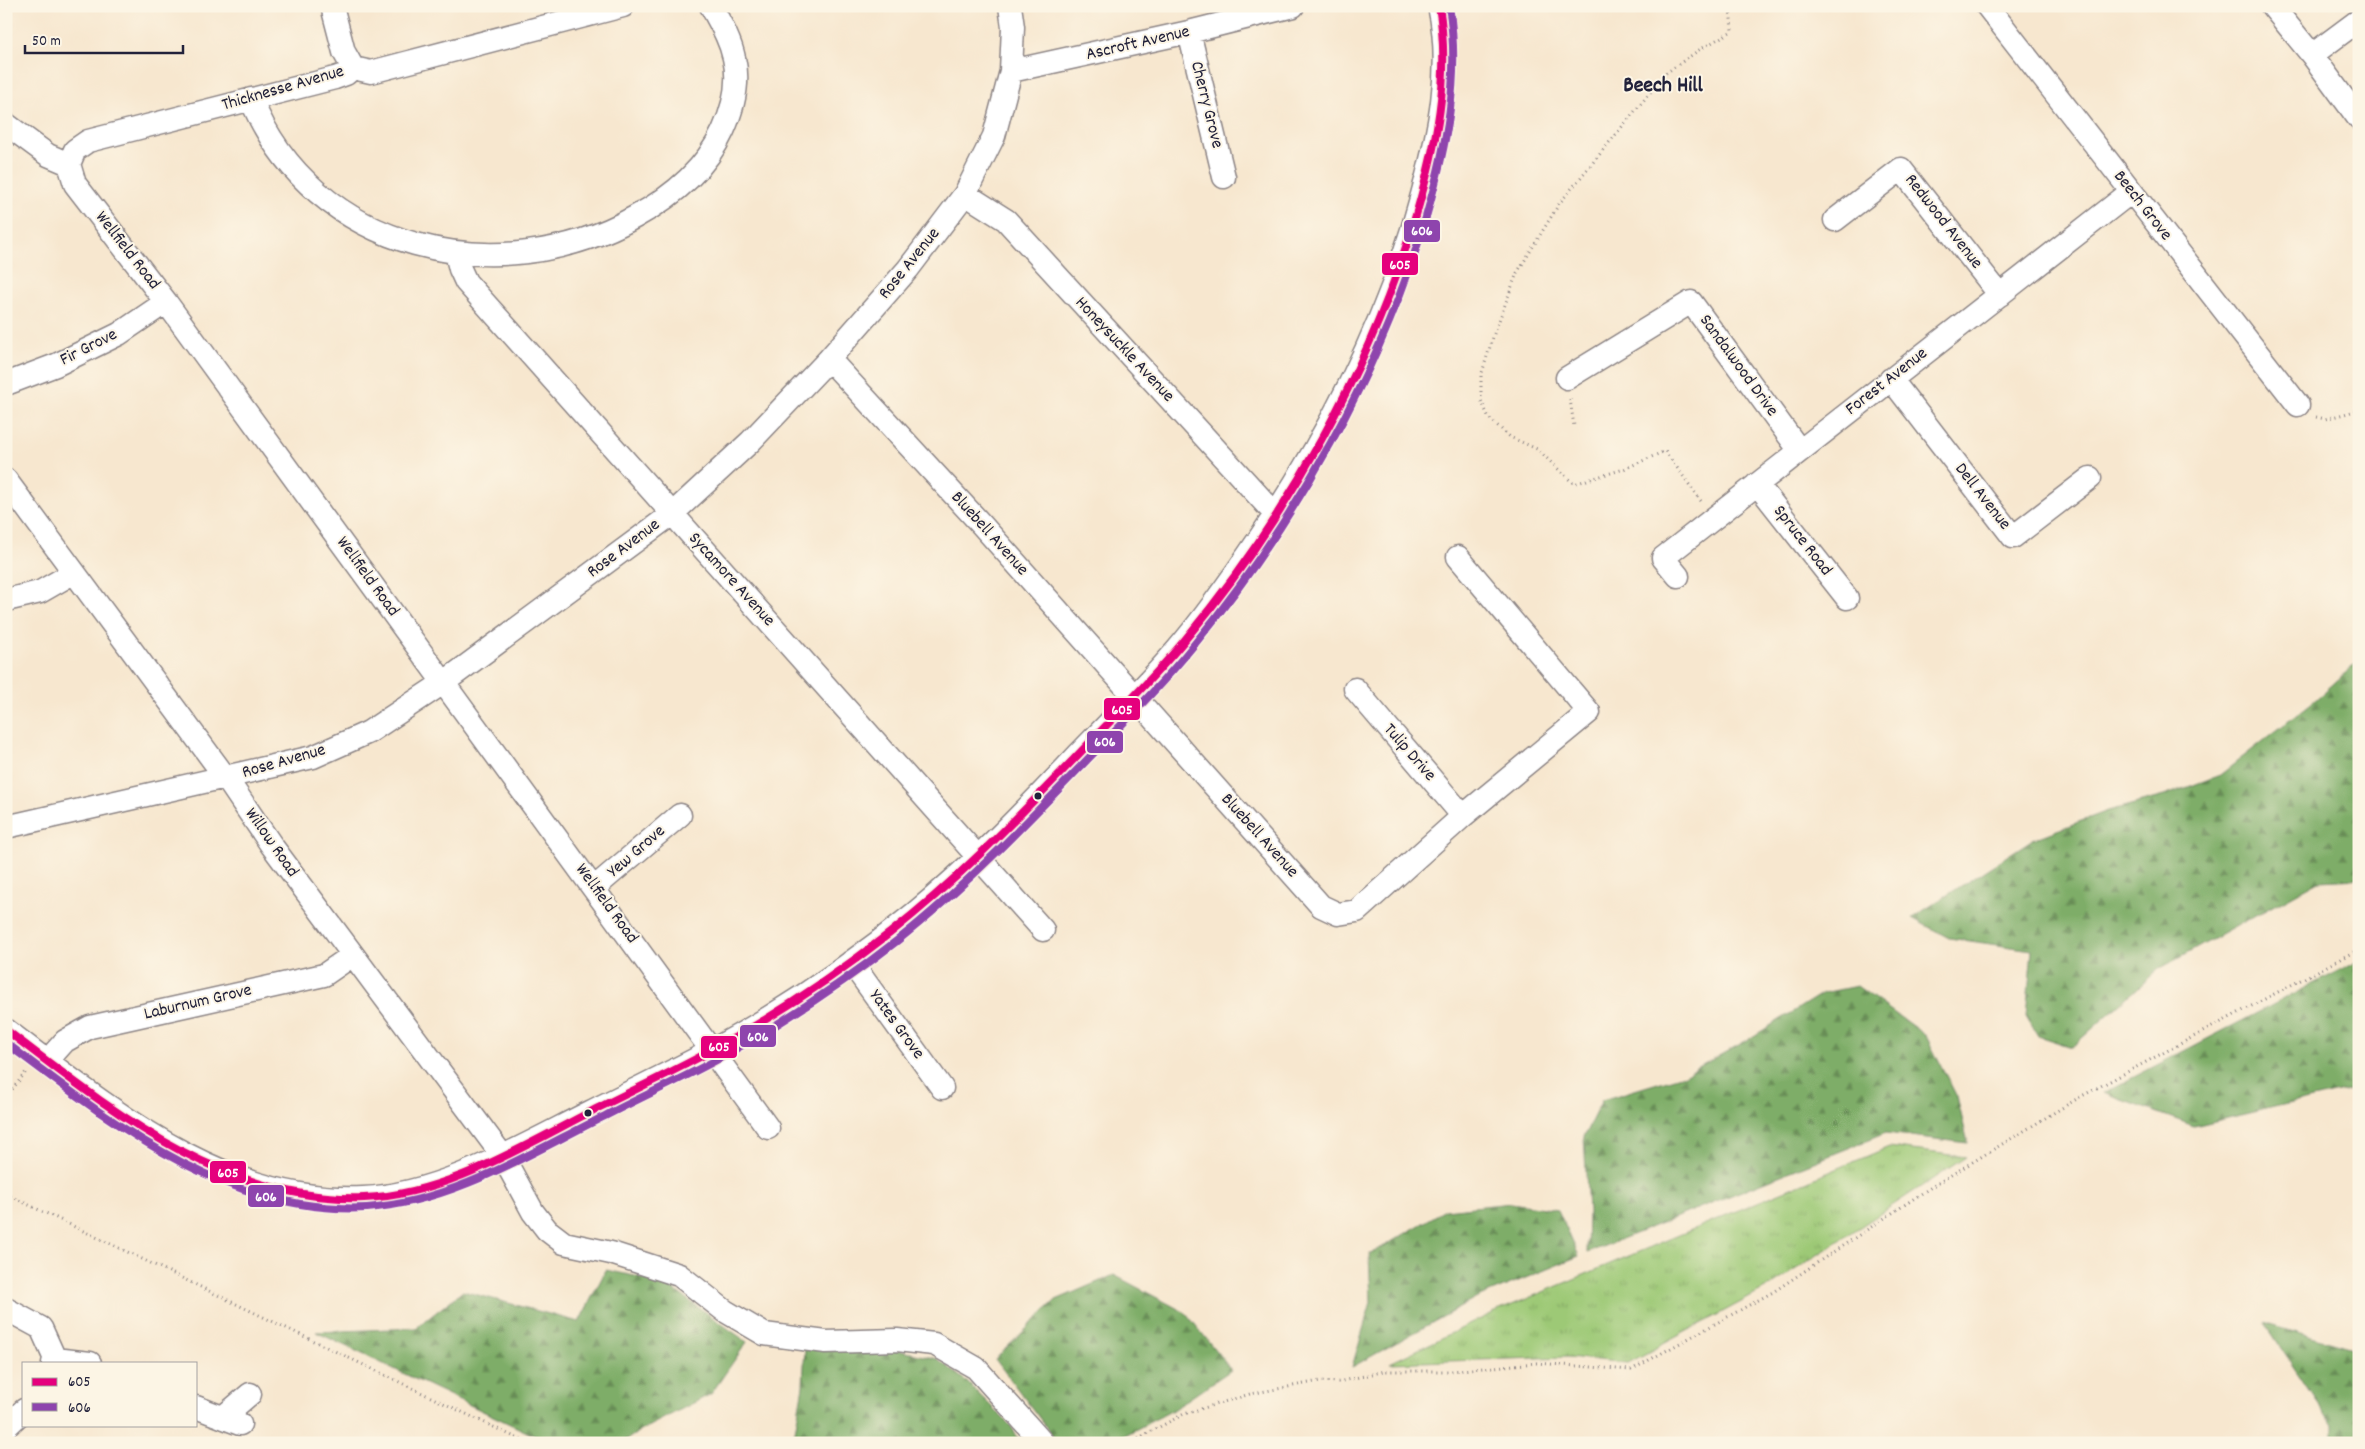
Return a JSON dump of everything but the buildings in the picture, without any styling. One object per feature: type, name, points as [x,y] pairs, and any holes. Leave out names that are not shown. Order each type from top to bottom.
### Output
[{"type":"street","points":[[332,6],[344,52],[354,68]]},
{"type":"street","name":"Thicknesse Avenue","points":[[69,164],[75,150],[88,141],[335,78],[354,68],[371,72],[623,6]]},
{"type":"street","points":[[251,99],[260,121],[292,166],[323,196],[376,231],[406,242],[456,253],[482,255],[512,254],[583,241],[614,229],[646,211],[676,190],[701,166],[716,146],[727,123],[734,99],[736,78],[735,59],[729,39],[711,6]]},
{"type":"street","name":"Rose Avenue","points":[[6,827],[313,757],[369,732],[443,683],[672,514],[750,442],[829,360],[908,269],[965,194],[994,136],[1011,71],[1013,27],[1010,6]]},
{"type":"street","name":"Ascroft Avenue","points":[[1011,71],[1189,32],[1293,6]]},
{"type":"street","points":[[6,1030],[116,1111],[167,1144],[216,1169],[274,1190],[337,1198],[396,1195],[447,1181],[712,1050],[785,1006],[851,962],[917,911],[977,856],[1052,782],[1179,648],[1236,573],[1315,453],[1346,395],[1390,295],[1405,254],[1434,151],[1443,100],[1445,57],[1439,6]]},
{"type":"street","name":"Beech Grove","points":[[1987,6],[2298,405]]},
{"type":"street","points":[[2272,6],[2359,119]]},
{"type":"street","points":[[2312,56],[2359,20]]},
{"type":"street","name":"Cherry Grove","points":[[1189,32],[1224,177]]},
{"type":"street","points":[[6,124],[48,156],[69,164]]},
{"type":"street","name":"Wellfield Road","points":[[69,164],[75,184],[166,302],[768,1128]]},
{"type":"street","name":"Redwood Avenue","points":[[1835,220],[1901,169],[2000,295]]},
{"type":"street","name":"Forest Avenue","points":[[1678,576],[1663,558],[2131,192]]},
{"type":"street","name":"Honeysuckle Avenue","points":[[965,194],[1006,220],[1276,514]]},
{"type":"street","name":"Sycamore Avenue","points":[[456,253],[466,282],[1043,930]]},
{"type":"street","name":"Fir Grove","points":[[6,384],[56,365],[119,334],[166,302]]},
{"type":"street","name":"Sandalwood Drive","points":[[1567,378],[1691,302],[1800,451]]},
{"type":"street","name":"Bluebell Avenue","points":[[829,360],[981,524],[1321,906],[1338,914],[1357,911],[1464,816],[1589,712],[1458,557]]},
{"type":"street","name":"Dell Avenue","points":[[1891,379],[2013,537],[2090,478]]},
{"type":"street","name":"Willow Road","points":[[6,480],[226,778],[272,846],[502,1155],[533,1212],[547,1230],[564,1243],[611,1253],[679,1275],[725,1311],[764,1334],[826,1342],[896,1340],[934,1344],[976,1368],[1042,1443]]},
{"type":"street","name":"Spruce Road","points":[[1757,484],[1847,598]]},
{"type":"street","points":[[6,600],[40,592],[73,573]]},
{"type":"street","name":"Tulip Drive","points":[[1355,690],[1464,816]]},
{"type":"street","name":"Yew Grove","points":[[594,888],[680,815]]},
{"type":"street","name":"Laburnum Grove","points":[[44,1058],[65,1041],[90,1027],[324,975],[353,955]]},
{"type":"street","name":"Yates Grove","points":[[851,962],[942,1088]]},
{"type":"street","points":[[6,1309],[41,1328],[54,1361],[72,1362]]},
{"type":"street","points":[[198,1408],[232,1420],[250,1394]]},
{"type":"street","points":[[6,1427],[22,1412]]},
{"type":"path","points":[[1714,518],[1665,450],[1624,469],[1574,484],[1537,449],[1510,437],[1489,418],[1481,400],[1481,376],[1517,273],[1559,204],[1666,73],[1698,50],[1732,31],[1730,6]]},
{"type":"path","points":[[1567,378],[1574,426]]},
{"type":"path","points":[[2298,405],[2311,416],[2325,418],[2359,410]]},
{"type":"path","points":[[1129,1443],[1184,1414],[1250,1394],[1320,1381],[1338,1382],[1385,1371],[1452,1371],[1536,1363],[1631,1370],[1774,1292],[1933,1186],[2080,1097],[2359,950]]},
{"type":"path","points":[[6,1097],[44,1058]]},
{"type":"path","points":[[6,1194],[527,1443]]},
{"type":"green space","points":[[2359,661],[2359,879],[2318,881],[2159,969],[2072,1047],[2038,1036],[2026,1016],[2032,950],[1949,938],[1912,918],[2033,839],[2108,811],[2164,796],[2220,775],[2314,701]]},
{"type":"green space","points":[[2359,960],[2359,1087],[2194,1126],[2103,1093]]},
{"type":"green space","points":[[1857,986],[1926,1036],[1957,1097],[1968,1143],[1886,1133],[1587,1253],[1588,1211],[1584,1136],[1602,1100],[1684,1075],[1744,1042],[1823,993]]},
{"type":"green space","points":[[1889,1147],[1966,1157],[1769,1287],[1628,1363],[1567,1357],[1390,1363],[1493,1313]]},
{"type":"green space","points":[[1511,1203],[1558,1210],[1579,1256],[1477,1298],[1352,1367],[1371,1302],[1369,1255],[1445,1210]]},
{"type":"green space","points":[[606,1270],[663,1282],[747,1342],[711,1394],[645,1428],[621,1443],[550,1443],[316,1332],[416,1328],[463,1291],[579,1322]]},
{"type":"green space","points":[[1114,1275],[1186,1313],[1231,1370],[1171,1411],[1110,1443],[1058,1443],[995,1359],[1056,1300]]},
{"type":"green space","points":[[2264,1323],[2359,1351],[2359,1443],[2333,1443],[2333,1426]]},
{"type":"green space","points":[[805,1346],[883,1347],[938,1359],[967,1382],[1011,1426],[1021,1443],[793,1443],[803,1386]]},
{"type":"transit line","name":"605","points":[[6,1030],[129,1120],[172,1146],[217,1168],[264,1185],[313,1195],[364,1198],[395,1195],[426,1188],[486,1165],[713,1050],[782,1009],[848,965],[915,913],[963,870],[1031,804],[1144,686],[1184,641],[1221,594],[1257,544],[1290,493],[1350,385],[1375,329],[1416,215],[1430,163],[1440,112],[1443,59],[1439,6]]},
{"type":"transit line","name":"606","points":[[6,1043],[87,1103],[130,1132],[174,1158],[219,1180],[267,1197],[316,1206],[367,1208],[399,1204],[430,1196],[490,1174],[519,1160],[720,1058],[789,1017],[855,972],[923,920],[994,855],[1153,691],[1180,662],[1230,598],[1300,496],[1331,443],[1385,332],[1407,275],[1426,217],[1440,165],[1450,112],[1453,59],[1449,6]]},
{"type":"district","name":"Beech Hill","points":[[1663,86]]}]
